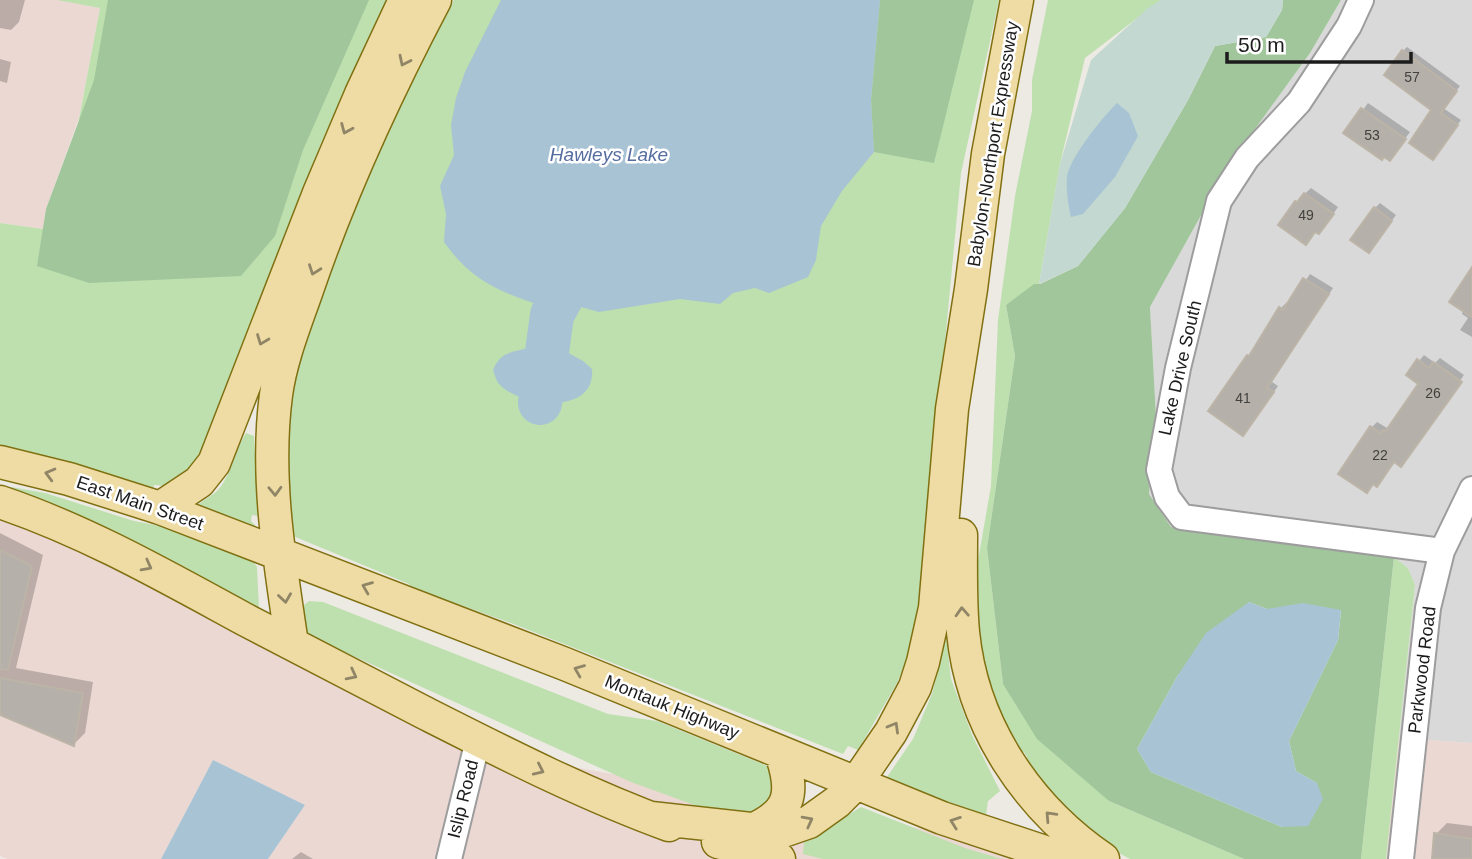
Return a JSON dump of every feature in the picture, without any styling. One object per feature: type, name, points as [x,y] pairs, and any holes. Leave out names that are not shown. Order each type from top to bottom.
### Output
[{"type":"main road","points":[[160,508],[200,482],[214,463],[329,168],[405,0]]},
{"type":"main road","points":[[292,644],[278,553],[273,452],[277,392],[287,349],[315,267],[359,155],[435,0]]},
{"type":"main road","name":"Babylon-Northport Expressway","points":[[971,289],[988,154],[1017,0]]},
{"type":"main road","points":[[651,818],[750,831],[780,832],[809,822],[837,802],[856,783],[891,733],[915,687],[926,650],[938,581],[952,409],[971,289]]},
{"type":"main road","points":[[971,289],[961,577],[963,632],[970,667],[987,723],[1013,769],[1054,821],[1103,859]]},
{"type":"main road","name":"East Main Street","points":[[0,462],[69,479],[160,508],[278,553]]},
{"type":"main road","points":[[0,502],[86,536],[140,562],[292,644],[558,779],[694,834],[779,859]]},
{"type":"main road","name":"Montauk Highway","points":[[278,553],[565,664],[942,818],[1066,859]]},
{"type":"main road","points":[[750,831],[774,818],[786,802],[789,783],[781,753]]},
{"type":"street","name":"Lake Drive South","points":[[1362,0],[1349,26],[1299,102],[1247,158],[1219,201],[1178,368],[1159,470],[1167,497],[1182,517],[1441,551]]},
{"type":"street","name":"Parkwood Road","points":[[1401,859],[1428,608],[1441,551],[1472,489]]},
{"type":"street","name":"Islip Road","points":[[449,859],[478,740]]},
{"type":"shaded area","points":[[0,0],[59,0],[100,8],[79,118],[46,209],[43,229],[0,223]]},
{"type":"shaded area","points":[[1161,0],[1283,0],[1282,10],[1266,37],[1215,46],[1188,100],[1125,208],[1078,266],[1039,284],[1060,164],[1091,60],[1148,8]]},
{"type":"shaded area","points":[[1341,0],[1472,0],[1472,743],[1399,738],[1415,585],[1408,568],[1394,557],[1171,527],[1149,494],[1156,417],[1150,307],[1229,165],[1310,53]]},
{"type":"shaded area","points":[[0,510],[83,544],[466,748],[1091,859],[268,859],[305,805],[213,760],[161,859],[7,859],[0,856]]},
{"type":"shaded area","points":[[1399,738],[1472,743],[1472,859],[1386,859]]},
{"type":"green space","points":[[57,0],[388,0],[321,143],[248,333],[205,461],[175,487],[154,485],[152,495],[0,450],[0,223],[43,229],[57,235],[100,8]]},
{"type":"green space","points":[[108,0],[369,0],[303,150],[275,236],[241,276],[89,283],[37,266],[46,209],[94,80]]},
{"type":"green space","points":[[454,0],[999,0],[961,173],[917,638],[896,685],[858,750],[848,746],[843,754],[511,623],[410,587],[409,584],[293,536],[294,530],[288,526],[287,399],[308,327],[351,209],[433,37]]},
{"type":"green space","points":[[880,0],[974,0],[934,163],[874,152],[871,100]]},
{"type":"green space","points":[[1048,0],[1161,0],[1085,58],[1060,164],[1039,284],[1006,305],[1015,356],[987,548],[1003,684],[1109,801],[1244,859],[1130,859],[1100,843],[1019,763],[1027,757],[1024,752],[1014,753],[999,723],[977,641],[975,578],[991,486],[998,320],[1015,196],[1032,111],[1032,80]]},
{"type":"green space","points":[[1283,0],[1341,0],[1310,53],[1229,165],[1150,307],[1156,417],[1149,494],[1171,527],[1394,557],[1361,859],[1244,859],[1109,801],[1037,739],[1003,684],[987,548],[1015,356],[1006,305],[1034,284],[1040,284],[1078,266],[1125,208],[1188,100],[1215,46],[1266,37],[1282,10]],"holes":[[[1249,602],[1267,609],[1341,611],[1338,640],[1289,741],[1296,771],[1317,783],[1282,827],[1151,772],[1137,749],[1178,675]]]},
{"type":"green space","points":[[246,433],[254,436],[258,516],[252,515],[251,521],[259,529],[195,507],[223,484]]},
{"type":"green space","points":[[11,487],[45,493],[134,521],[176,529],[250,557],[257,567],[259,609],[11,491]]},
{"type":"green space","points":[[1394,557],[1408,568],[1415,585],[1386,859],[1361,859]]},
{"type":"green space","points":[[309,601],[323,602],[608,714],[657,721],[770,767],[782,793],[759,817],[730,818],[631,782],[307,635],[297,622],[299,609]]},
{"type":"green space","points":[[946,637],[951,679],[972,735],[1000,791],[988,801],[986,815],[974,814],[887,777],[913,739],[932,694]]},
{"type":"green space","points":[[861,807],[965,848],[1002,859],[823,859],[803,854],[804,842]]},
{"type":"water","name":"Hawleys Lake","points":[[501,0],[880,0],[871,100],[874,152],[842,191],[821,226],[816,260],[808,277],[769,293],[755,288],[733,293],[720,304],[680,299],[599,312],[577,306],[565,307],[562,315],[540,313],[539,305],[497,289],[474,275],[444,242],[446,214],[440,186],[454,155],[451,125],[456,98],[465,72]]},
{"type":"water","points":[[1117,103],[1129,113],[1138,136],[1115,177],[1083,214],[1071,217],[1067,187],[1069,169],[1088,138]]},
{"type":"water","points":[[539,325],[560,327],[563,350],[592,369],[590,384],[583,394],[556,403],[540,402],[525,399],[500,385],[493,370],[496,364],[507,354],[529,348]]},
{"type":"water","points":[[1249,602],[1267,609],[1303,603],[1341,610],[1338,640],[1289,741],[1296,771],[1317,783],[1323,799],[1308,826],[1282,827],[1151,772],[1137,749],[1178,675],[1206,633]]},
{"type":"water","points":[[213,760],[305,805],[268,859],[161,859]]},
{"type":"building","points":[[1402,50],[1457,91],[1441,113],[1458,125],[1433,160],[1409,143],[1431,110],[1384,75]]},
{"type":"building","points":[[1361,108],[1406,139],[1390,161],[1384,157],[1382,160],[1343,133]]},
{"type":"building","points":[[1304,193],[1334,214],[1319,234],[1315,232],[1306,245],[1278,225]]},
{"type":"building","points":[[1374,207],[1392,221],[1369,253],[1350,240]]},
{"type":"building","points":[[1472,267],[1472,317],[1449,302]]},
{"type":"building","points":[[1303,278],[1329,294],[1267,388],[1274,392],[1243,436],[1208,411],[1247,355],[1249,356],[1279,307],[1283,310]]},
{"type":"building","points":[[1417,359],[1429,368],[1433,362],[1462,382],[1401,467],[1394,462],[1377,487],[1373,484],[1367,493],[1338,474],[1370,426],[1381,433],[1383,430],[1385,432],[1418,384],[1406,375]]},
{"type":"building","points":[[0,550],[32,566],[8,670],[0,669]]},
{"type":"building","points":[[0,678],[83,693],[74,746],[0,715]]},
{"type":"building","points":[[1434,833],[1472,839],[1472,859],[1432,859]]},
{"type":"waterway","points":[[540,403],[552,315],[581,261]]}]
